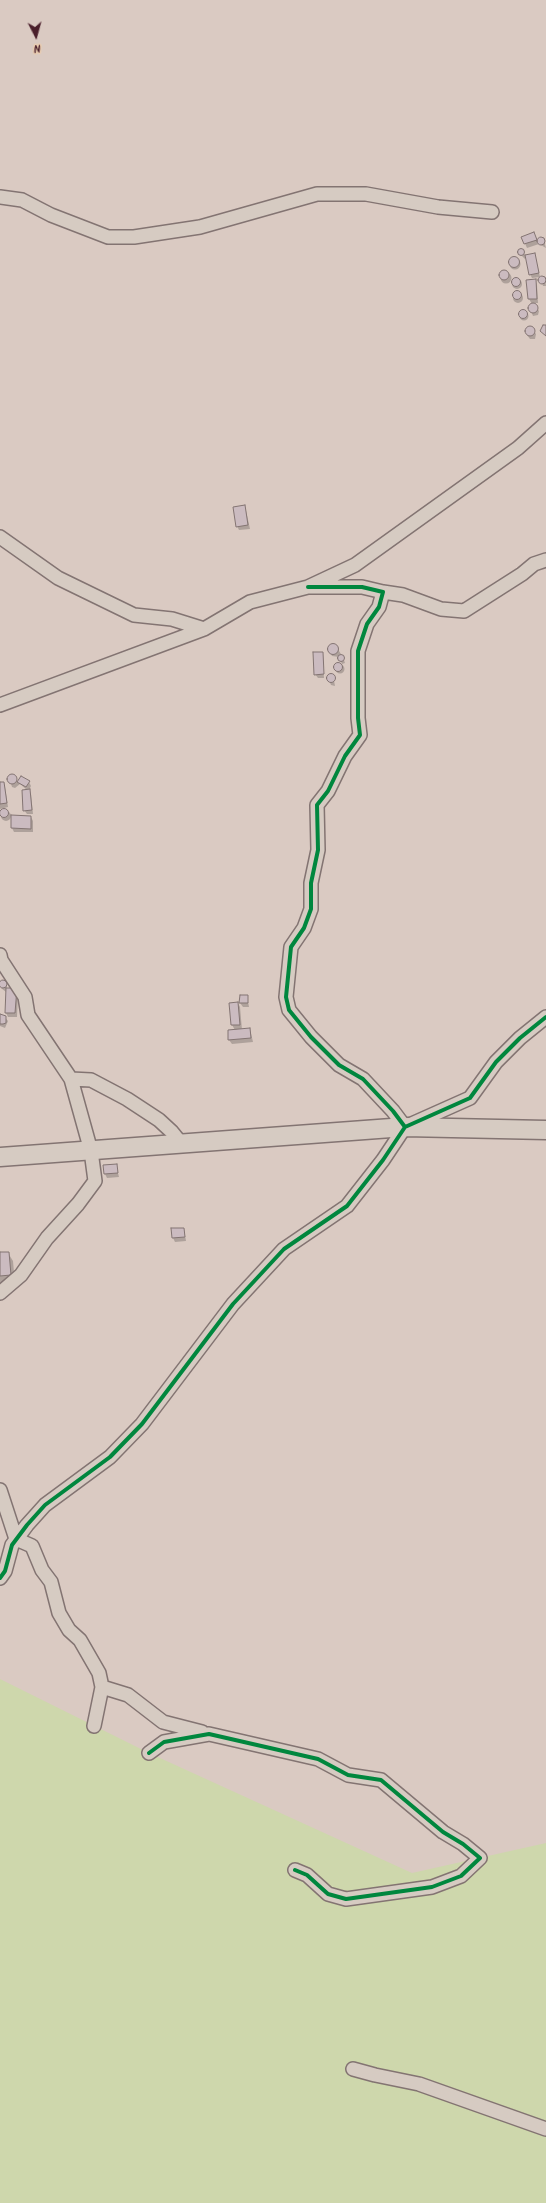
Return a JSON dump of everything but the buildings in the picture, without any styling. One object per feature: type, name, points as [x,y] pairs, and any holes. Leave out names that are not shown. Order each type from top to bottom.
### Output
[{"type":"street","points":[[0,197],[22,200],[51,215],[108,237],[134,237],[200,227],[317,194],[366,194],[438,207],[492,212]]},
{"type":"street","points":[[0,705],[204,629],[250,602],[308,587],[355,565],[518,448],[546,424]]},
{"type":"street","points":[[0,536],[58,578],[134,615],[172,619],[204,629]]},
{"type":"street","points":[[308,587],[362,587],[403,595],[441,609],[464,611],[522,574],[534,564],[546,560]]},
{"type":"street","points":[[383,592],[379,607],[367,624],[358,651],[358,718],[360,735],[345,756],[328,791],[317,805],[318,850],[311,883],[311,910],[304,928],[291,947],[286,997],[288,1010],[311,1037],[339,1065],[363,1078],[393,1111],[405,1127]]},
{"type":"street","points":[[0,955],[25,997],[28,1015],[71,1079],[91,1151],[95,1181],[74,1209],[47,1238],[21,1275],[0,1293]]},
{"type":"street","points":[[0,1578],[5,1571],[12,1545],[45,1505],[110,1457],[142,1424],[233,1304],[284,1249],[347,1206],[383,1160],[405,1127],[470,1098],[496,1062],[520,1038],[546,1017]]},
{"type":"street","points":[[71,1079],[91,1080],[127,1099],[159,1120],[172,1132],[181,1144]]},
{"type":"street","points":[[0,1157],[405,1127],[546,1130]]},
{"type":"street","points":[[0,1490],[16,1540]]},
{"type":"street","points":[[16,1540],[32,1546],[42,1570],[51,1582],[59,1613],[90,1656],[99,1673],[102,1687],[94,1726]]},
{"type":"street","points":[[102,1687],[128,1695],[163,1722],[318,1760],[348,1775],[381,1780],[443,1832],[463,1844],[480,1858],[461,1876],[432,1887],[346,1898],[328,1894],[307,1875],[295,1870]]},
{"type":"street","points":[[149,1753],[164,1742],[209,1734]]},
{"type":"street","points":[[353,2069],[419,2084],[546,2128]]},
{"type":"green space","points":[[0,1679],[149,1753],[412,1873],[546,1843],[546,2203],[0,2203]]},
{"type":"cycle path","points":[[308,587],[362,587],[383,592],[379,607],[367,624],[358,651],[358,718],[360,735],[345,756],[328,791],[317,805],[318,850],[311,883],[311,909],[304,928],[291,947],[286,997],[289,1010],[311,1037],[339,1065],[363,1079],[393,1111],[405,1127]]},
{"type":"cycle path","points":[[0,1578],[5,1571],[12,1545],[27,1525],[45,1505],[110,1457],[142,1424],[233,1304],[284,1249],[347,1206],[383,1160],[405,1127],[470,1098],[496,1062],[520,1038],[546,1017]]},
{"type":"cycle path","points":[[149,1753],[164,1742],[209,1734],[318,1759],[348,1775],[381,1780],[443,1832],[463,1844],[480,1858],[461,1876],[432,1887],[346,1899],[328,1894],[307,1875],[295,1870]]}]
